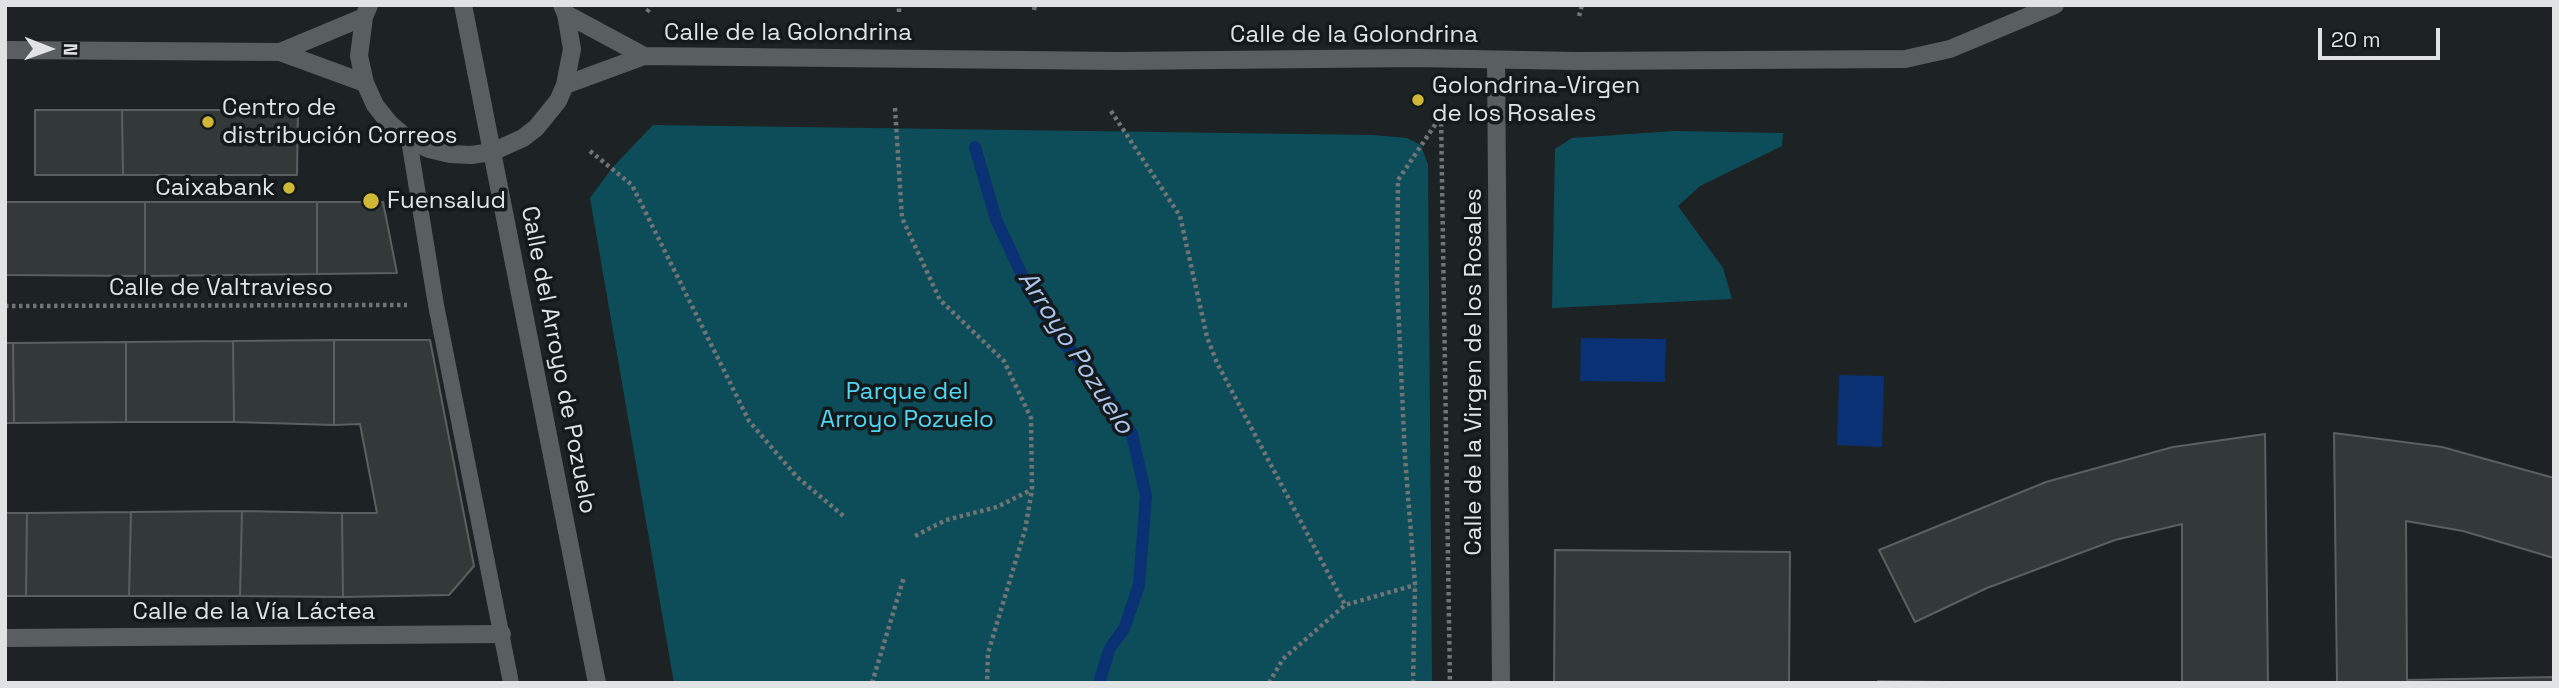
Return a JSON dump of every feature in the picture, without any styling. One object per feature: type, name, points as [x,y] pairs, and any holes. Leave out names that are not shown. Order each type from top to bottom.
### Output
[{"type":"street","name":"Calle del Arroyo de Pozuelo","points":[[463,5],[597,683]]},
{"type":"street","name":"Calle de la Golondrina","points":[[565,85],[644,56],[1119,61],[1416,58],[1905,59],[1950,49],[2055,5]]},
{"type":"street","points":[[366,11],[359,56],[365,83],[375,105],[390,124],[409,139],[429,149],[471,155],[508,146],[537,128],[558,101],[565,85],[572,50],[564,10]]},
{"type":"street","name":"Calle de la Golondrina","points":[[564,10],[644,56]]},
{"type":"street","points":[[280,52],[366,11]]},
{"type":"street","points":[[5,50],[280,52],[365,83]]},
{"type":"street","name":"Calle de la Virgen de los Rosales","points":[[1496,60],[1501,683]]},
{"type":"street","name":"Calle de la Vía Láctea","points":[[5,638],[502,634]]},
{"type":"lane","points":[[409,139],[436,305],[511,683]]},
{"type":"path","points":[[647,12],[652,5]]},
{"type":"path","points":[[1579,16],[1581,5]]},
{"type":"path","points":[[895,108],[902,218],[940,300],[1004,361],[1031,418],[1032,490],[1026,530],[988,653],[987,683]]},
{"type":"path","points":[[1111,111],[1180,216],[1207,337],[1217,363],[1345,605]]},
{"type":"path","points":[[1413,683],[1415,585],[1397,282],[1398,180],[1441,116],[1450,683]]},
{"type":"path","points":[[590,151],[632,186],[749,421],[797,477],[846,518]]},
{"type":"path","name":"Calle de Valtravieso","points":[[5,306],[436,305]]},
{"type":"path","points":[[915,536],[946,520],[997,507],[1032,490]]},
{"type":"path","points":[[872,683],[904,577]]},
{"type":"path","points":[[1269,683],[1283,659],[1345,605],[1415,585]]},
{"type":"green space","name":"Parque del Arroyo Pozuelo","points":[[653,125],[1373,135],[1407,138],[1421,145],[1428,165],[1432,683],[674,683],[590,198],[612,168]]},
{"type":"green space","points":[[1675,131],[1783,133],[1782,146],[1700,186],[1678,206],[1723,268],[1732,299],[1552,308],[1555,149],[1572,138]]},
{"type":"water","points":[[1581,338],[1666,339],[1665,382],[1580,381]]},
{"type":"water","points":[[1839,375],[1884,376],[1882,447],[1837,445]]},
{"type":"building","points":[[35,110],[122,110],[123,175],[35,175]]},
{"type":"building","points":[[122,110],[298,110],[297,175],[123,175]]},
{"type":"building","points":[[5,202],[145,202],[145,276],[5,275]]},
{"type":"building","points":[[145,202],[317,202],[317,274],[145,276]]},
{"type":"building","points":[[317,202],[383,202],[397,273],[317,274]]},
{"type":"building","points":[[334,340],[334,425],[234,422],[233,341]]},
{"type":"building","points":[[334,340],[430,340],[474,566],[449,595],[343,597],[342,513],[377,513],[360,424],[334,425]]},
{"type":"building","points":[[233,341],[234,422],[126,422],[126,342]]},
{"type":"building","points":[[126,342],[126,422],[14,423],[13,343]]},
{"type":"building","points":[[5,343],[13,343],[14,423],[5,423]]},
{"type":"building","points":[[2334,433],[2442,447],[2554,478],[2554,558],[2463,531],[2406,521],[2407,680],[2554,677],[2554,683],[2337,683]]},
{"type":"building","points":[[2265,434],[2268,683],[2182,683],[2182,524],[2115,540],[1987,588],[1915,622],[1879,550],[2046,482],[2173,447]]},
{"type":"building","points":[[242,511],[342,513],[343,597],[240,596]]},
{"type":"building","points":[[242,511],[240,596],[129,596],[131,512]]},
{"type":"building","points":[[131,512],[129,596],[26,596],[27,513]]},
{"type":"building","points":[[5,513],[27,513],[26,596],[5,596]]},
{"type":"building","points":[[1555,550],[1790,552],[1789,683],[1554,683]]},
{"type":"building","points":[[1878,681],[2029,683],[1878,683]]},
{"type":"waterway","name":"Arroyo Pozuelo","points":[[975,147],[996,219],[1029,290],[1059,337],[1100,384],[1132,434],[1146,496],[1139,585],[1124,629],[1110,648],[1099,683]]},
{"type":"place","name":"Golondrina-Virgen de los Rosales","points":[[1418,100]]},
{"type":"place","name":"Centro de distribución Correos","points":[[208,122]]},
{"type":"place","name":"Caixabank","points":[[289,188]]},
{"type":"place","name":"Fuensalud","points":[[371,201]]}]
